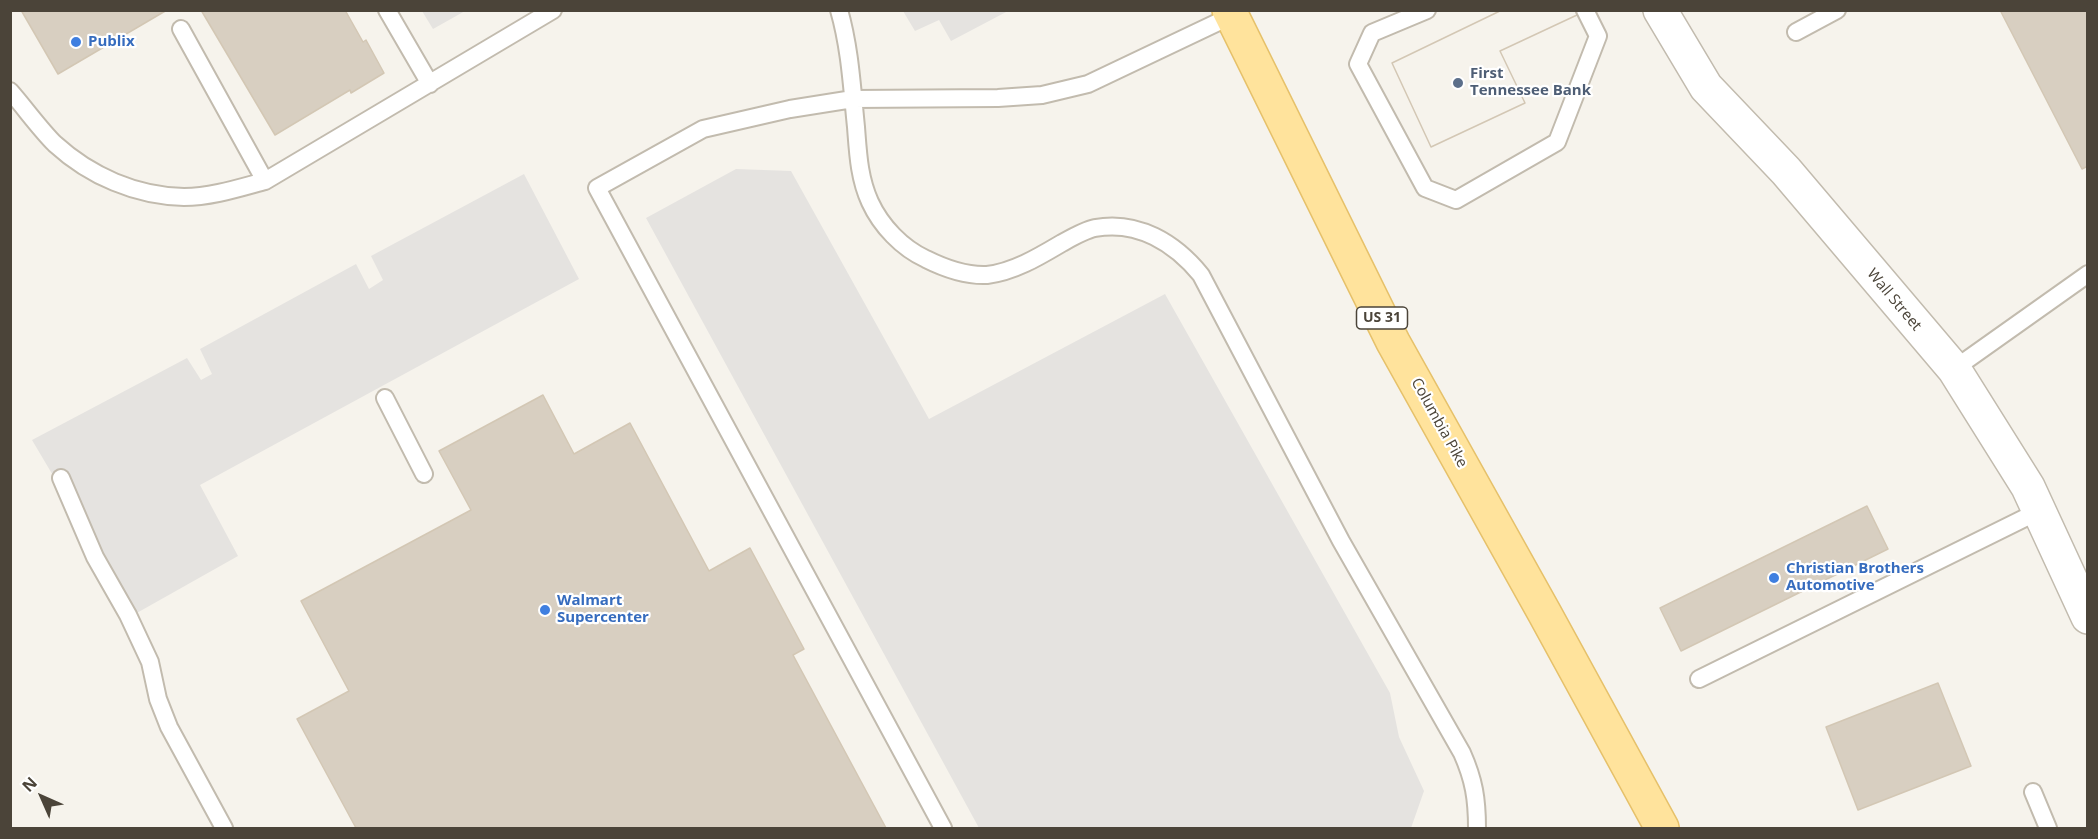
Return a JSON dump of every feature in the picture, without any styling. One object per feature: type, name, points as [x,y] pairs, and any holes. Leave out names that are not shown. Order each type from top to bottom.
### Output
[{"type":"main road","name":"Columbia Pike","points":[[1234,12],[1393,342],[1551,623],[1662,828]]},
{"type":"street","name":"Wall Street","points":[[1660,10],[1706,87],[1786,171],[1954,369],[2028,487],[2088,617]]},
{"type":"lane","points":[[387,10],[430,84]]},
{"type":"lane","points":[[10,91],[54,143],[81,164],[114,183],[147,192],[184,197],[227,191],[265,181],[553,10]]},
{"type":"lane","points":[[838,10],[847,38],[860,176],[870,203],[884,225],[903,245],[942,267],[987,275],[1039,258],[1064,242],[1094,228],[1128,227],[1147,232],[1186,256],[1201,275],[1341,541],[1462,753],[1472,776],[1477,801],[1477,828]]},
{"type":"lane","points":[[1427,10],[1372,33],[1358,64],[1425,188],[1456,200],[1557,142],[1598,36],[1585,10]]},
{"type":"lane","points":[[1796,32],[1837,10]]},
{"type":"lane","points":[[943,828],[597,188],[703,129],[790,109],[853,99],[998,98],[1041,95],[1088,84],[1234,12]]},
{"type":"lane","points":[[181,29],[265,181]]},
{"type":"lane","points":[[1954,369],[2088,274]]},
{"type":"lane","points":[[385,398],[424,474]]},
{"type":"lane","points":[[61,478],[96,557],[128,615],[150,662],[158,699],[169,727],[224,828]]},
{"type":"lane","points":[[1699,679],[2039,511]]},
{"type":"lane","points":[[2033,792],[2048,828]]},
{"type":"shaded area","points":[[422,11],[465,11],[433,29]]},
{"type":"shaded area","points":[[903,11],[1008,11],[951,41],[939,20],[915,31]]},
{"type":"shaded area","points":[[736,169],[791,171],[929,419],[1165,294],[1390,693],[1399,737],[1424,791],[1411,828],[979,828],[646,218]]},
{"type":"shaded area","points":[[524,174],[579,279],[200,485],[238,556],[135,614],[32,440],[187,358],[201,380],[212,374],[200,349],[356,264],[369,289],[383,280],[371,256]]},
{"type":"building","name":"Publix","points":[[21,10],[167,10],[58,74]]},
{"type":"building","points":[[201,10],[345,10],[363,42],[366,40],[384,73],[351,93],[350,90],[275,135]]},
{"type":"building","name":"First Tennessee Bank","points":[[1502,10],[1575,10],[1577,15],[1500,51],[1525,103],[1431,147],[1392,63]]},
{"type":"building","name":"First Tennessee Bank","points":[[1502,10],[1575,10],[1577,15],[1500,51],[1525,103],[1431,147],[1392,63]]},
{"type":"building","points":[[2000,10],[2088,10],[2088,166],[2082,169]]},
{"type":"building","name":"Walmart Supercenter","points":[[543,395],[574,454],[630,423],[709,571],[750,548],[804,649],[793,655],[886,828],[356,828],[297,719],[349,691],[301,601],[471,510],[439,451]]},
{"type":"building","name":"Christian Brothers Automotive","points":[[1867,506],[1888,549],[1681,651],[1660,608]]},
{"type":"building","points":[[1938,683],[1971,766],[1858,810],[1826,727]]},
{"type":"place","name":"Publix","points":[[76,42]]},
{"type":"place","name":"First Tennessee Bank","points":[[1458,83]]},
{"type":"place","name":"Christian Brothers Automotive","points":[[1774,578]]},
{"type":"place","name":"Walmart Supercenter","points":[[545,610]]}]
